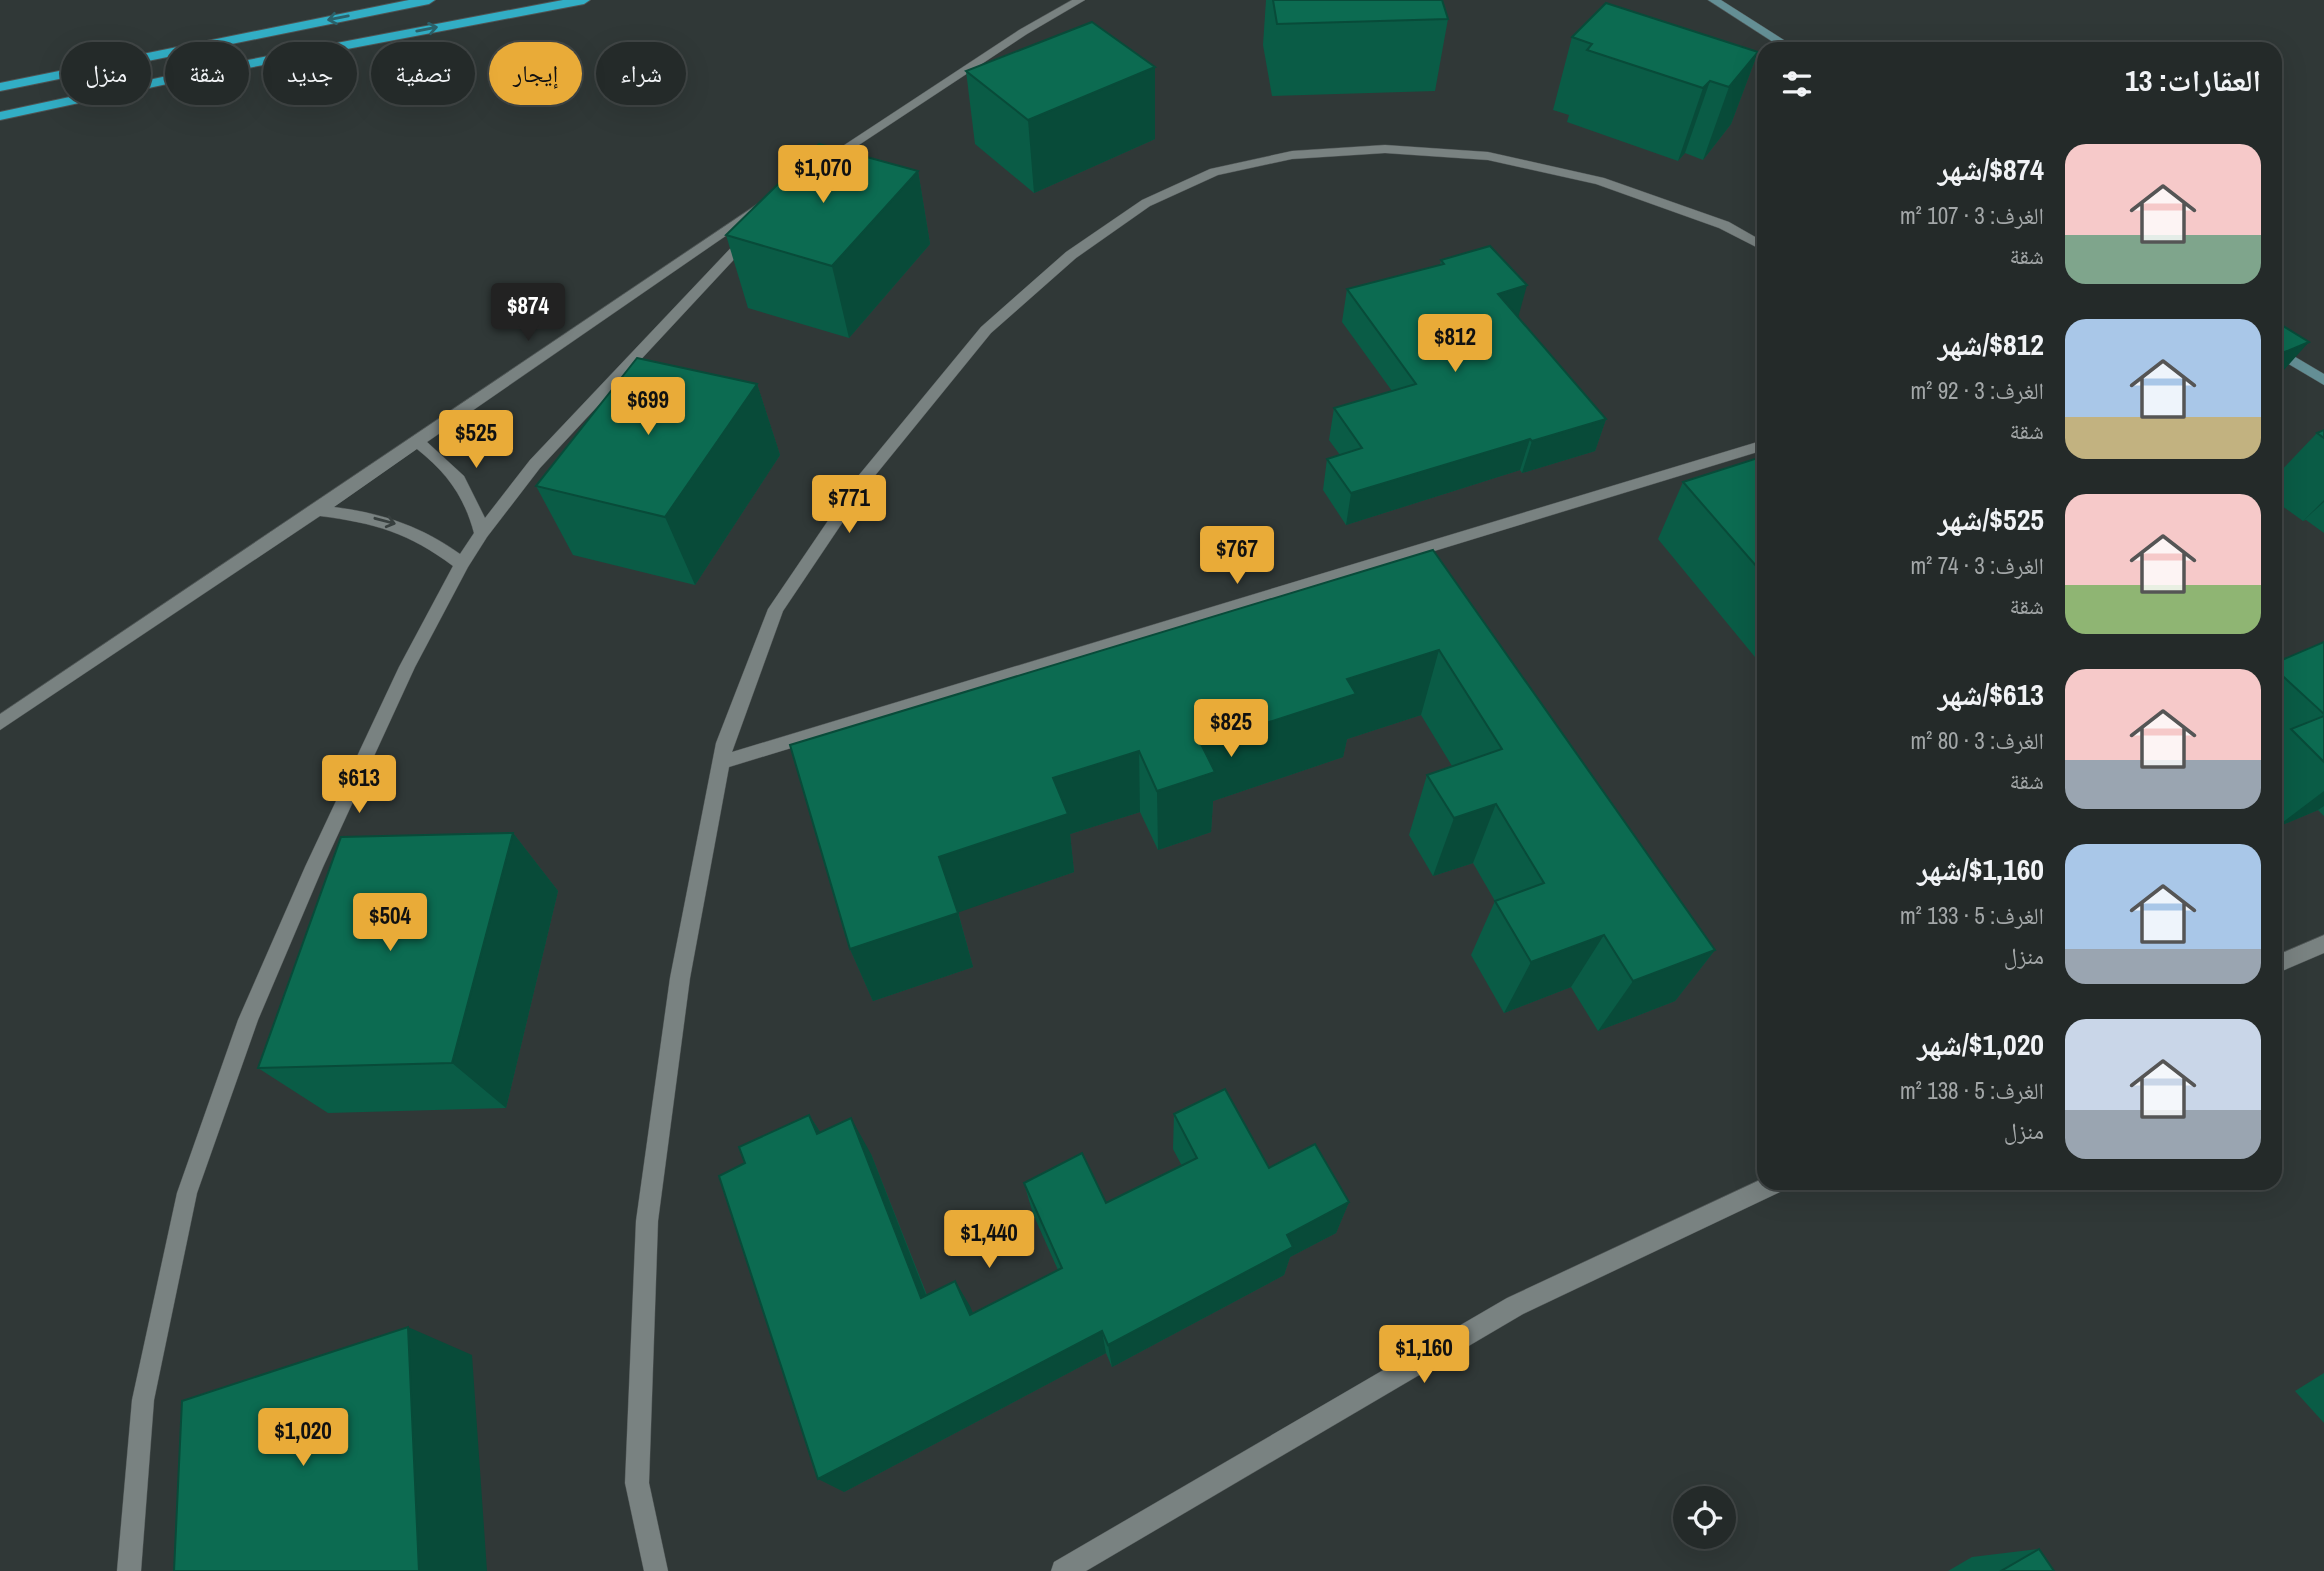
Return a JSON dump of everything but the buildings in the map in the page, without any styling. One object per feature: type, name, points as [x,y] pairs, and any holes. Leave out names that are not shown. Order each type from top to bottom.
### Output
[{"type":"highway","points":[[0,87],[429,0]]},
{"type":"highway","points":[[0,116],[195,74],[584,0]]},
{"type":"main road","points":[[1713,0],[1781,42]]},
{"type":"main road","points":[[2282,355],[2324,380]]},
{"type":"street","points":[[811,171],[1023,32],[1080,0]]},
{"type":"street","points":[[656,1571],[637,1483],[647,1221],[680,978],[725,743],[776,609],[864,479],[986,330],[1071,255],[1146,202],[1214,172],[1292,155],[1385,149],[1488,156],[1600,181],[1724,225],[1757,243]]},
{"type":"street","points":[[0,723],[780,197],[535,464],[482,533],[462,564],[407,667],[314,867],[248,1020],[187,1193],[143,1400],[129,1571]]},
{"type":"street","points":[[416,441],[462,481],[475,506],[482,533]]},
{"type":"street","points":[[721,762],[1757,448]]},
{"type":"street","points":[[318,510],[396,524],[429,538],[462,564]]},
{"type":"street","points":[[2282,962],[2324,944]]},
{"type":"street","points":[[1063,1571],[1515,1307],[1762,1190]]}]
